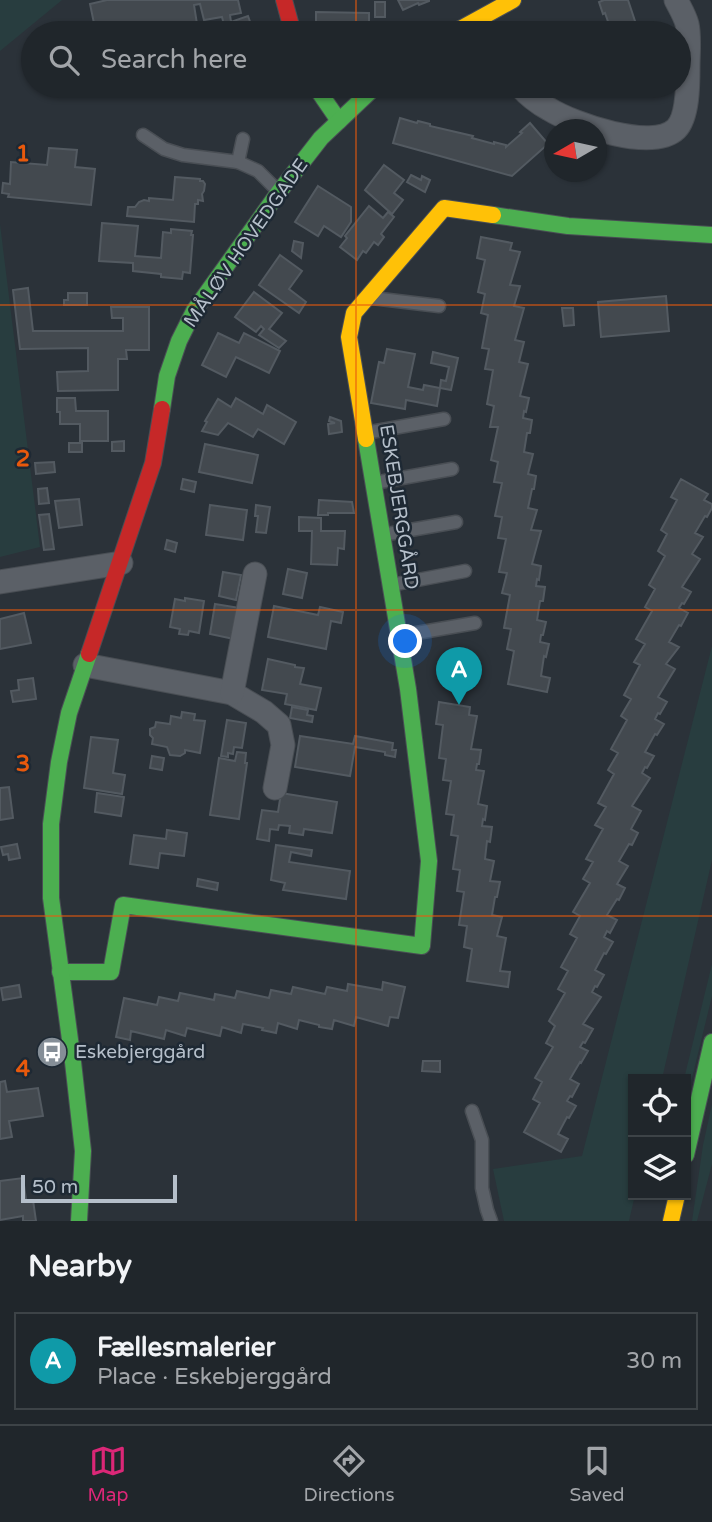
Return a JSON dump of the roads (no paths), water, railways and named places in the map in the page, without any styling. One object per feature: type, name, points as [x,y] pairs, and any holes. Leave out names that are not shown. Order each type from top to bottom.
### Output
[{"type":"street","points":[[284,0],[290,21]]},
{"type":"street","points":[[487,21],[513,0]]},
{"type":"street","points":[[676,0],[685,21]]},
{"type":"street","points":[[323,98],[339,121]]},
{"type":"street","name":"MÅLØV HOVEDGADE","points":[[79,1221],[83,1151],[51,898],[51,824],[69,713],[153,463],[167,376],[179,341],[194,311],[279,192],[321,138],[363,98]]},
{"type":"street","points":[[532,98],[550,110],[600,131],[648,138],[665,136],[677,128],[686,98]]},
{"type":"street","name":"ESKEBJERGGÅRD","points":[[60,972],[111,972],[123,905],[422,946],[429,861],[408,689],[349,337],[354,313],[444,208],[568,226],[712,235]]},
{"type":"street","points":[[0,582],[121,563]]},
{"type":"street","points":[[232,693],[255,574]]},
{"type":"street","points":[[85,665],[232,693],[264,712],[279,725],[283,745],[275,788]]},
{"type":"street","points":[[690,1137],[712,1042]]},
{"type":"street","points":[[671,1221],[676,1200]]},
{"type":"lane","points":[[143,135],[164,149],[183,155],[238,162],[258,172],[279,192]]},
{"type":"lane","points":[[238,162],[243,139]]},
{"type":"lane","points":[[368,297],[439,306]]},
{"type":"lane","points":[[365,433],[444,419]]},
{"type":"lane","points":[[373,483],[452,468]]},
{"type":"lane","points":[[382,535],[456,522]]},
{"type":"lane","points":[[390,585],[465,571]]},
{"type":"lane","points":[[399,636],[475,623]]},
{"type":"lane","points":[[472,1111],[482,1140],[482,1188],[491,1221]]},
{"type":"place","name":"Fællesmalerier","points":[[459,705]]},
{"type":"place","name":"Eskebjerggård","points":[[52,1052]]}]
